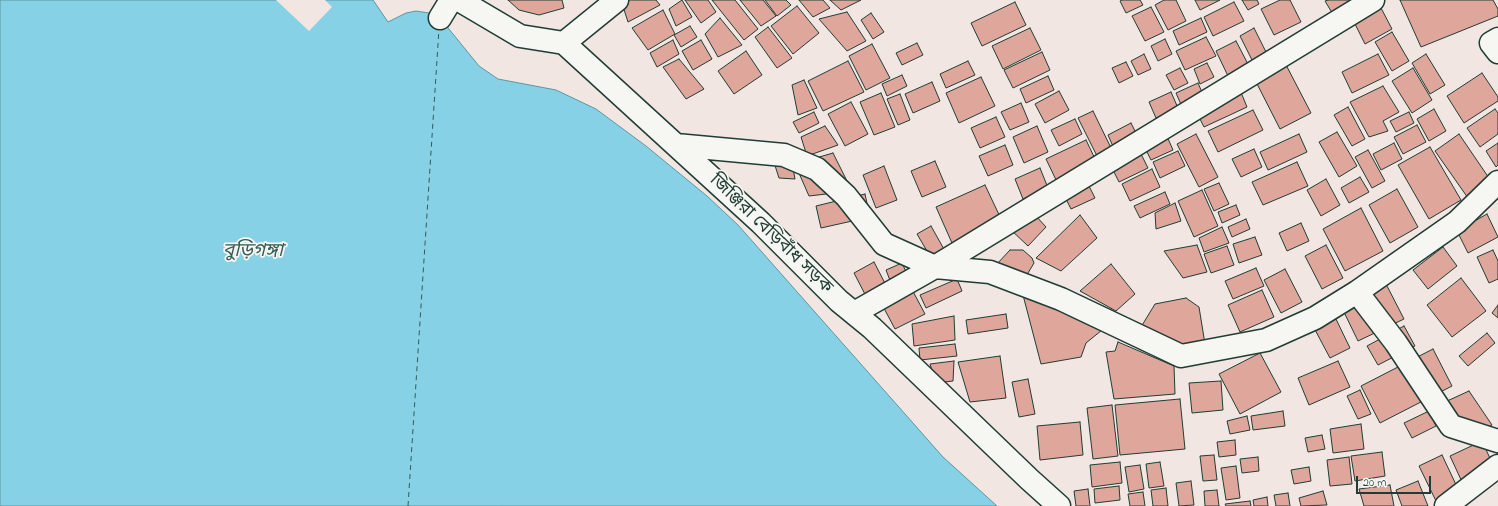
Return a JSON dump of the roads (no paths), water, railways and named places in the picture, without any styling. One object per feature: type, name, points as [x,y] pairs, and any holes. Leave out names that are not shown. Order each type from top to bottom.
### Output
[{"type":"street","points":[[440,18],[451,0]]},
{"type":"street","points":[[459,0],[520,36],[564,43],[617,0]]},
{"type":"street","points":[[854,313],[936,267],[1373,0]]},
{"type":"street","points":[[1498,39],[1491,43],[1498,52]]},
{"type":"street","name":"জিঞ্জিরা বেড়িবাঁধ সড়ক","points":[[564,43],[761,223],[839,301],[878,333],[1029,479],[1059,506]]},
{"type":"street","points":[[676,145],[784,155],[817,169],[846,196],[884,244],[936,267],[990,272],[1061,299],[1182,356],[1266,340],[1315,318],[1357,292],[1457,222],[1498,182]]},
{"type":"street","points":[[1357,292],[1396,343],[1451,426],[1498,441]]},
{"type":"street","points":[[1446,506],[1498,466]]},
{"type":"water","name":"বুড়িগঙ্গা","points":[[0,0],[373,0],[388,22],[406,13],[416,11],[429,13],[440,18],[479,66],[498,79],[556,90],[596,109],[646,146],[707,196],[738,225],[943,457],[997,506],[0,506]]}]
